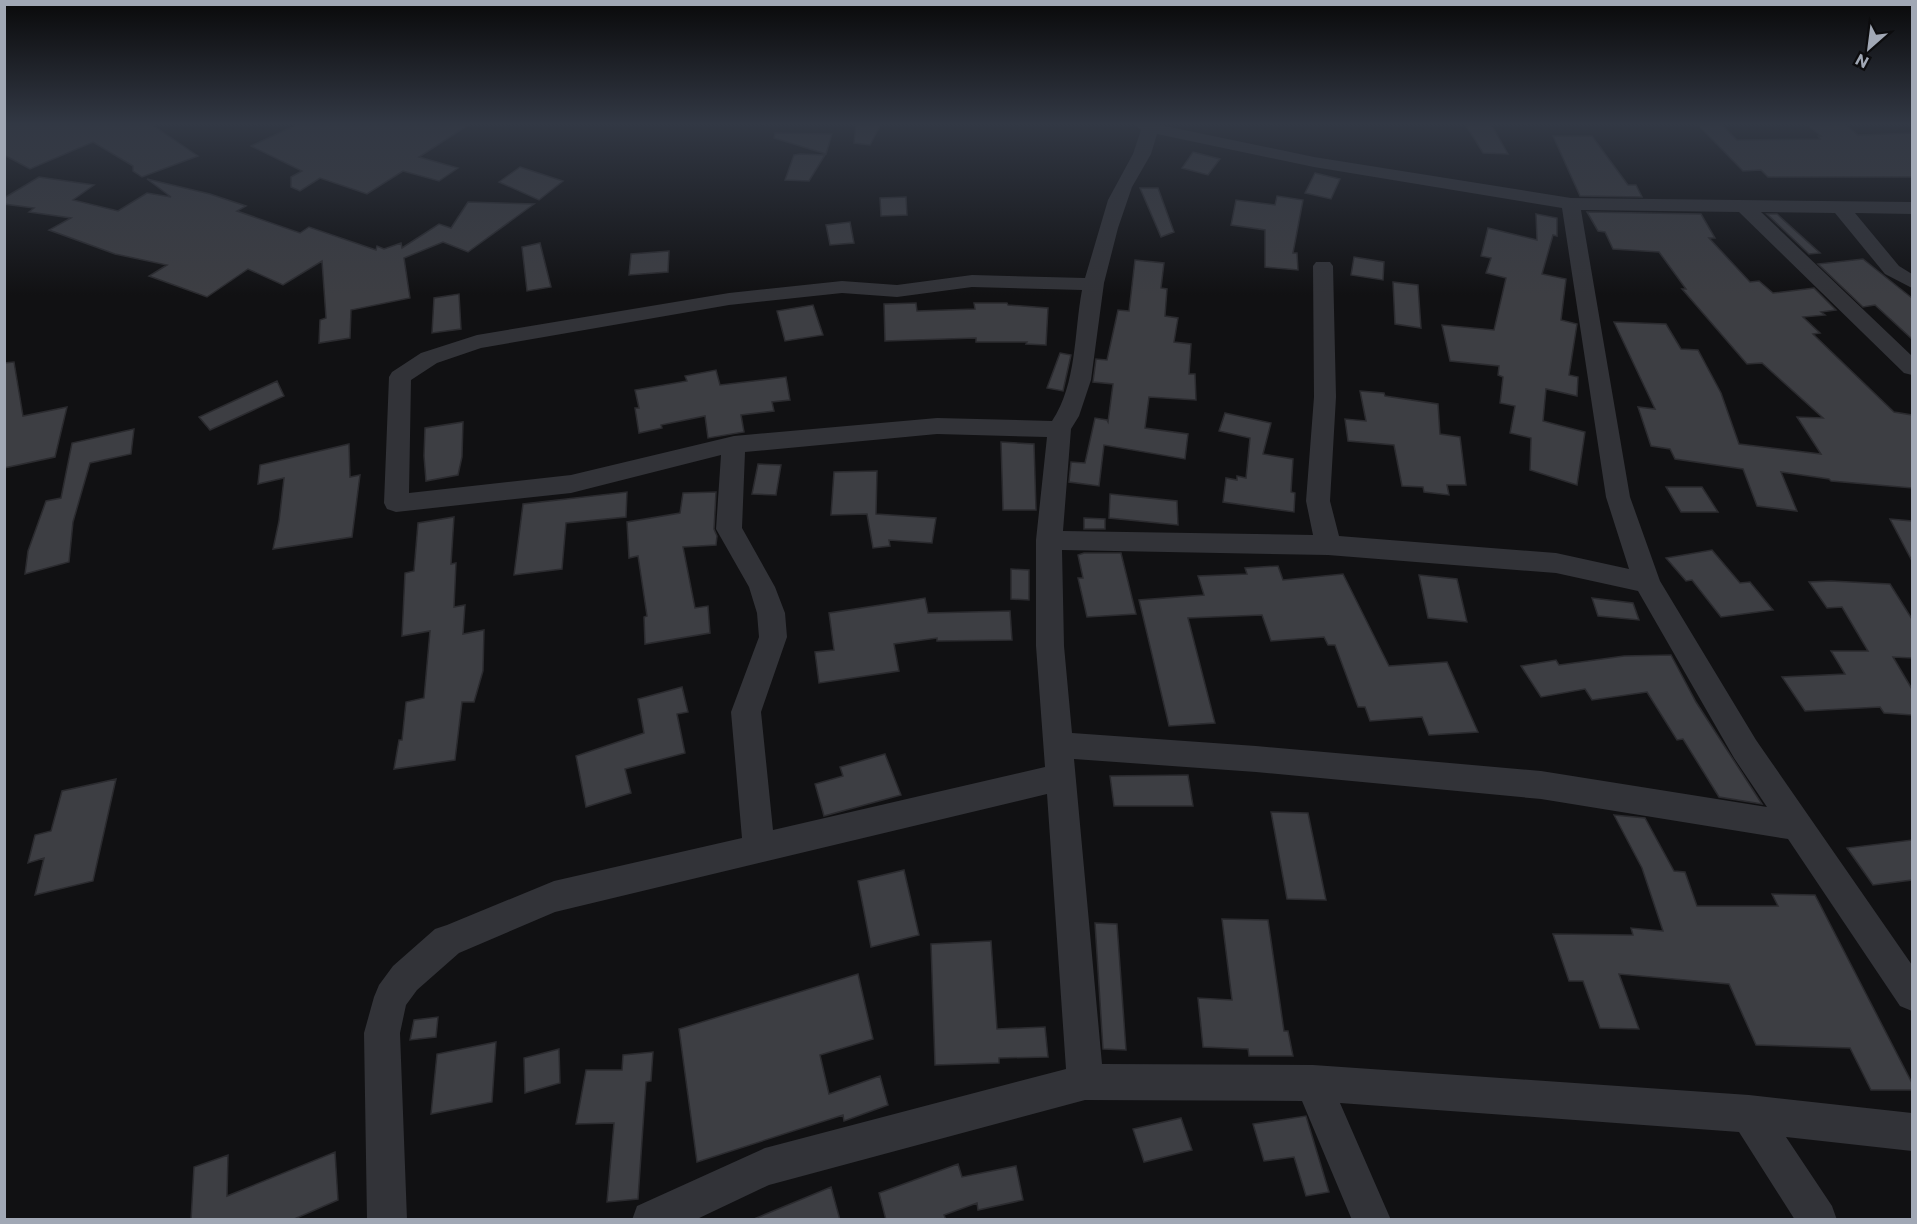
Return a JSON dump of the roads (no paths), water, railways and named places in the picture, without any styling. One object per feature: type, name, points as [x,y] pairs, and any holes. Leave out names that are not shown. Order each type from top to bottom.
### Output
[{"type":"street","points":[[1085,1082],[1050,646],[1049,540],[1059,429],[1067,420],[1083,361],[1094,284],[1126,181]]},
{"type":"street","points":[[1431,181],[1571,204],[1912,208]]},
{"type":"street","points":[[1571,204],[1618,497],[1647,583],[1745,748],[1912,994]]},
{"type":"street","points":[[1745,207],[1912,368]]},
{"type":"street","points":[[1840,207],[1892,270],[1912,282]]},
{"type":"street","points":[[1323,266],[1325,397],[1318,501],[1328,545]]},
{"type":"street","points":[[1059,429],[937,426],[734,444],[571,484],[396,503],[400,377],[429,358],[477,342],[729,299],[842,288],[897,291],[972,281],[1094,284]]},
{"type":"street","points":[[734,444],[729,530],[762,587],[771,613],[773,638],[746,712],[759,847]]},
{"type":"street","points":[[1049,540],[1328,545],[1556,563],[1647,583]]},
{"type":"street","points":[[387,1220],[382,1033],[391,997],[424,958],[447,941],[554,897],[759,847],[1059,761],[1256,759],[1541,785],[1798,826]]},
{"type":"street","points":[[651,1220],[765,1167],[1085,1082],[1313,1083],[1749,1114],[1912,1132]]},
{"type":"street","points":[[1313,1083],[1372,1220]]},
{"type":"street","points":[[1749,1114],[1818,1220]]}]
